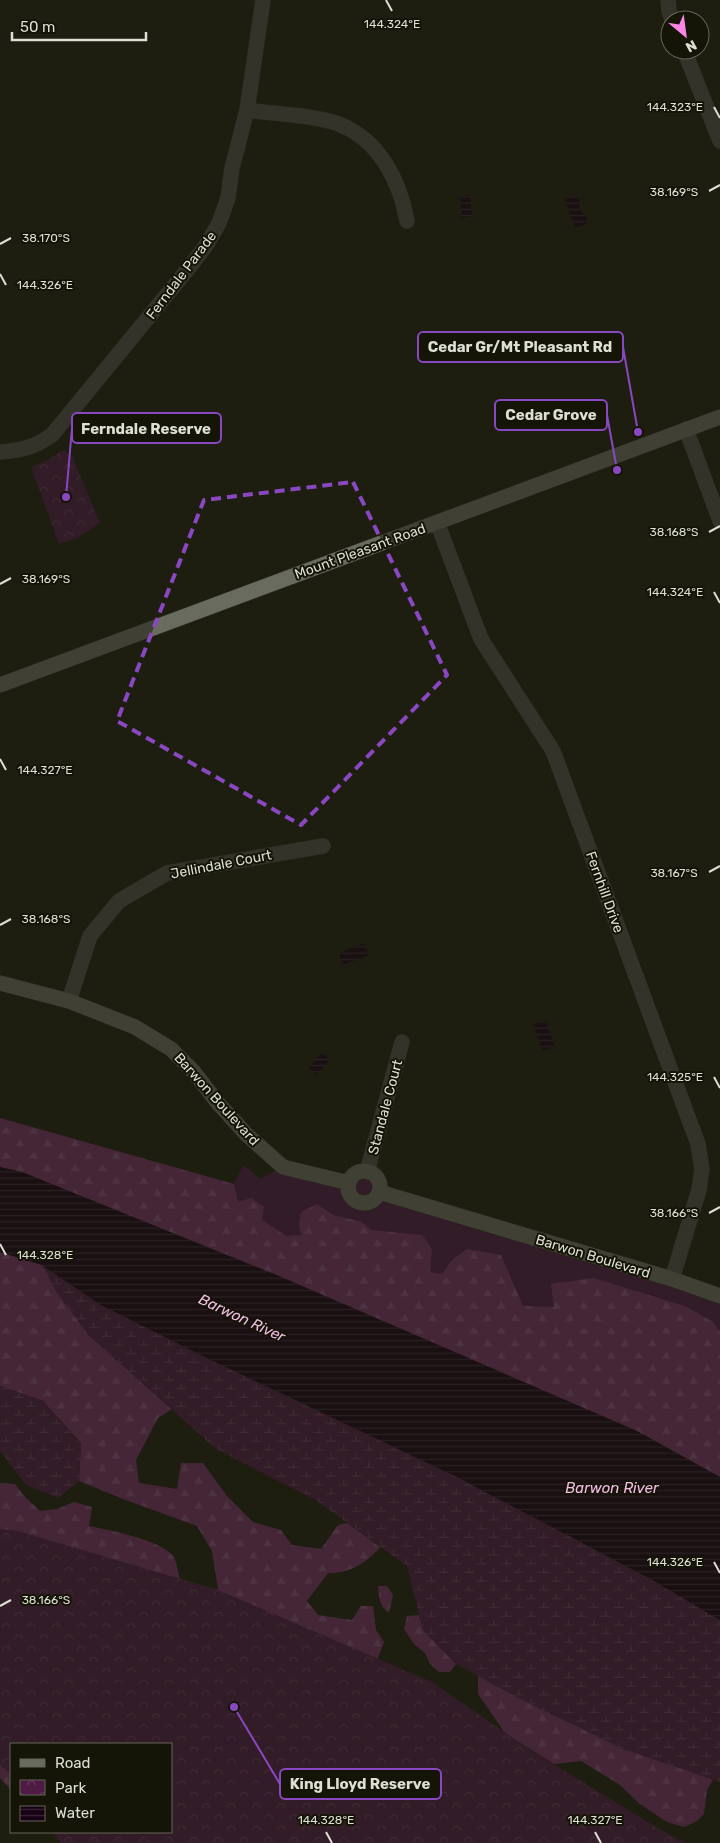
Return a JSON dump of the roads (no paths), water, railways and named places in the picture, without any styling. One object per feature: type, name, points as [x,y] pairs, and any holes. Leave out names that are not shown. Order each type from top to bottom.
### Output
[{"type":"street","name":"Ferndale Parade","points":[[0,452],[19,450],[37,445],[52,435],[165,299],[207,244],[219,224],[228,198],[232,168],[247,110],[263,0]]},
{"type":"street","points":[[688,60],[720,142]]},
{"type":"street","points":[[247,110],[341,124],[367,139],[384,159],[404,204],[407,221]]},
{"type":"street","name":"Mount Pleasant Road","points":[[0,685],[720,416]]},
{"type":"street","points":[[686,429],[720,521]]},
{"type":"street","name":"Fernhill Drive","points":[[437,522],[481,639],[553,751],[698,1144],[702,1169],[699,1190],[672,1279]]},
{"type":"street","name":"Jellindale Court","points":[[69,1001],[90,936],[119,901],[167,873],[323,846]]},
{"type":"street","name":"Barwon Boulevard","points":[[0,983],[69,1001],[135,1027],[171,1049],[194,1072],[217,1102],[246,1134],[283,1167],[349,1183]]},
{"type":"street","name":"Standale Court","points":[[367,1172],[402,1042]]},
{"type":"street","points":[[367,1172],[376,1177],[379,1182],[379,1192],[377,1197],[368,1203],[357,1202],[349,1194],[349,1183],[358,1173],[367,1172]]},
{"type":"street","name":"Barwon Boulevard","points":[[379,1192],[672,1279],[720,1296]]},
{"type":"water","points":[[470,195],[472,216],[462,218],[460,196]]},
{"type":"water","points":[[577,195],[580,202],[579,210],[586,216],[587,224],[575,228],[565,199]]},
{"type":"water","points":[[364,943],[369,955],[343,965],[339,953]]},
{"type":"water","points":[[545,1020],[555,1047],[543,1051],[533,1024]]},
{"type":"water","points":[[322,1052],[330,1060],[317,1075],[309,1068]]},
{"type":"water","name":"Barwon River","points":[[0,1167],[22,1172],[279,1276],[637,1431],[720,1477],[720,1620],[647,1577],[455,1476],[207,1358],[101,1305],[42,1265],[0,1252]]},
{"type":"place","name":"Cedar Gr/Mt Pleasant Rd","points":[[638,432]]},
{"type":"place","name":"Cedar Grove","points":[[617,470]]},
{"type":"place","name":"Ferndale Reserve","points":[[66,497]]},
{"type":"place","name":"King Lloyd Reserve","points":[[234,1707]]}]
